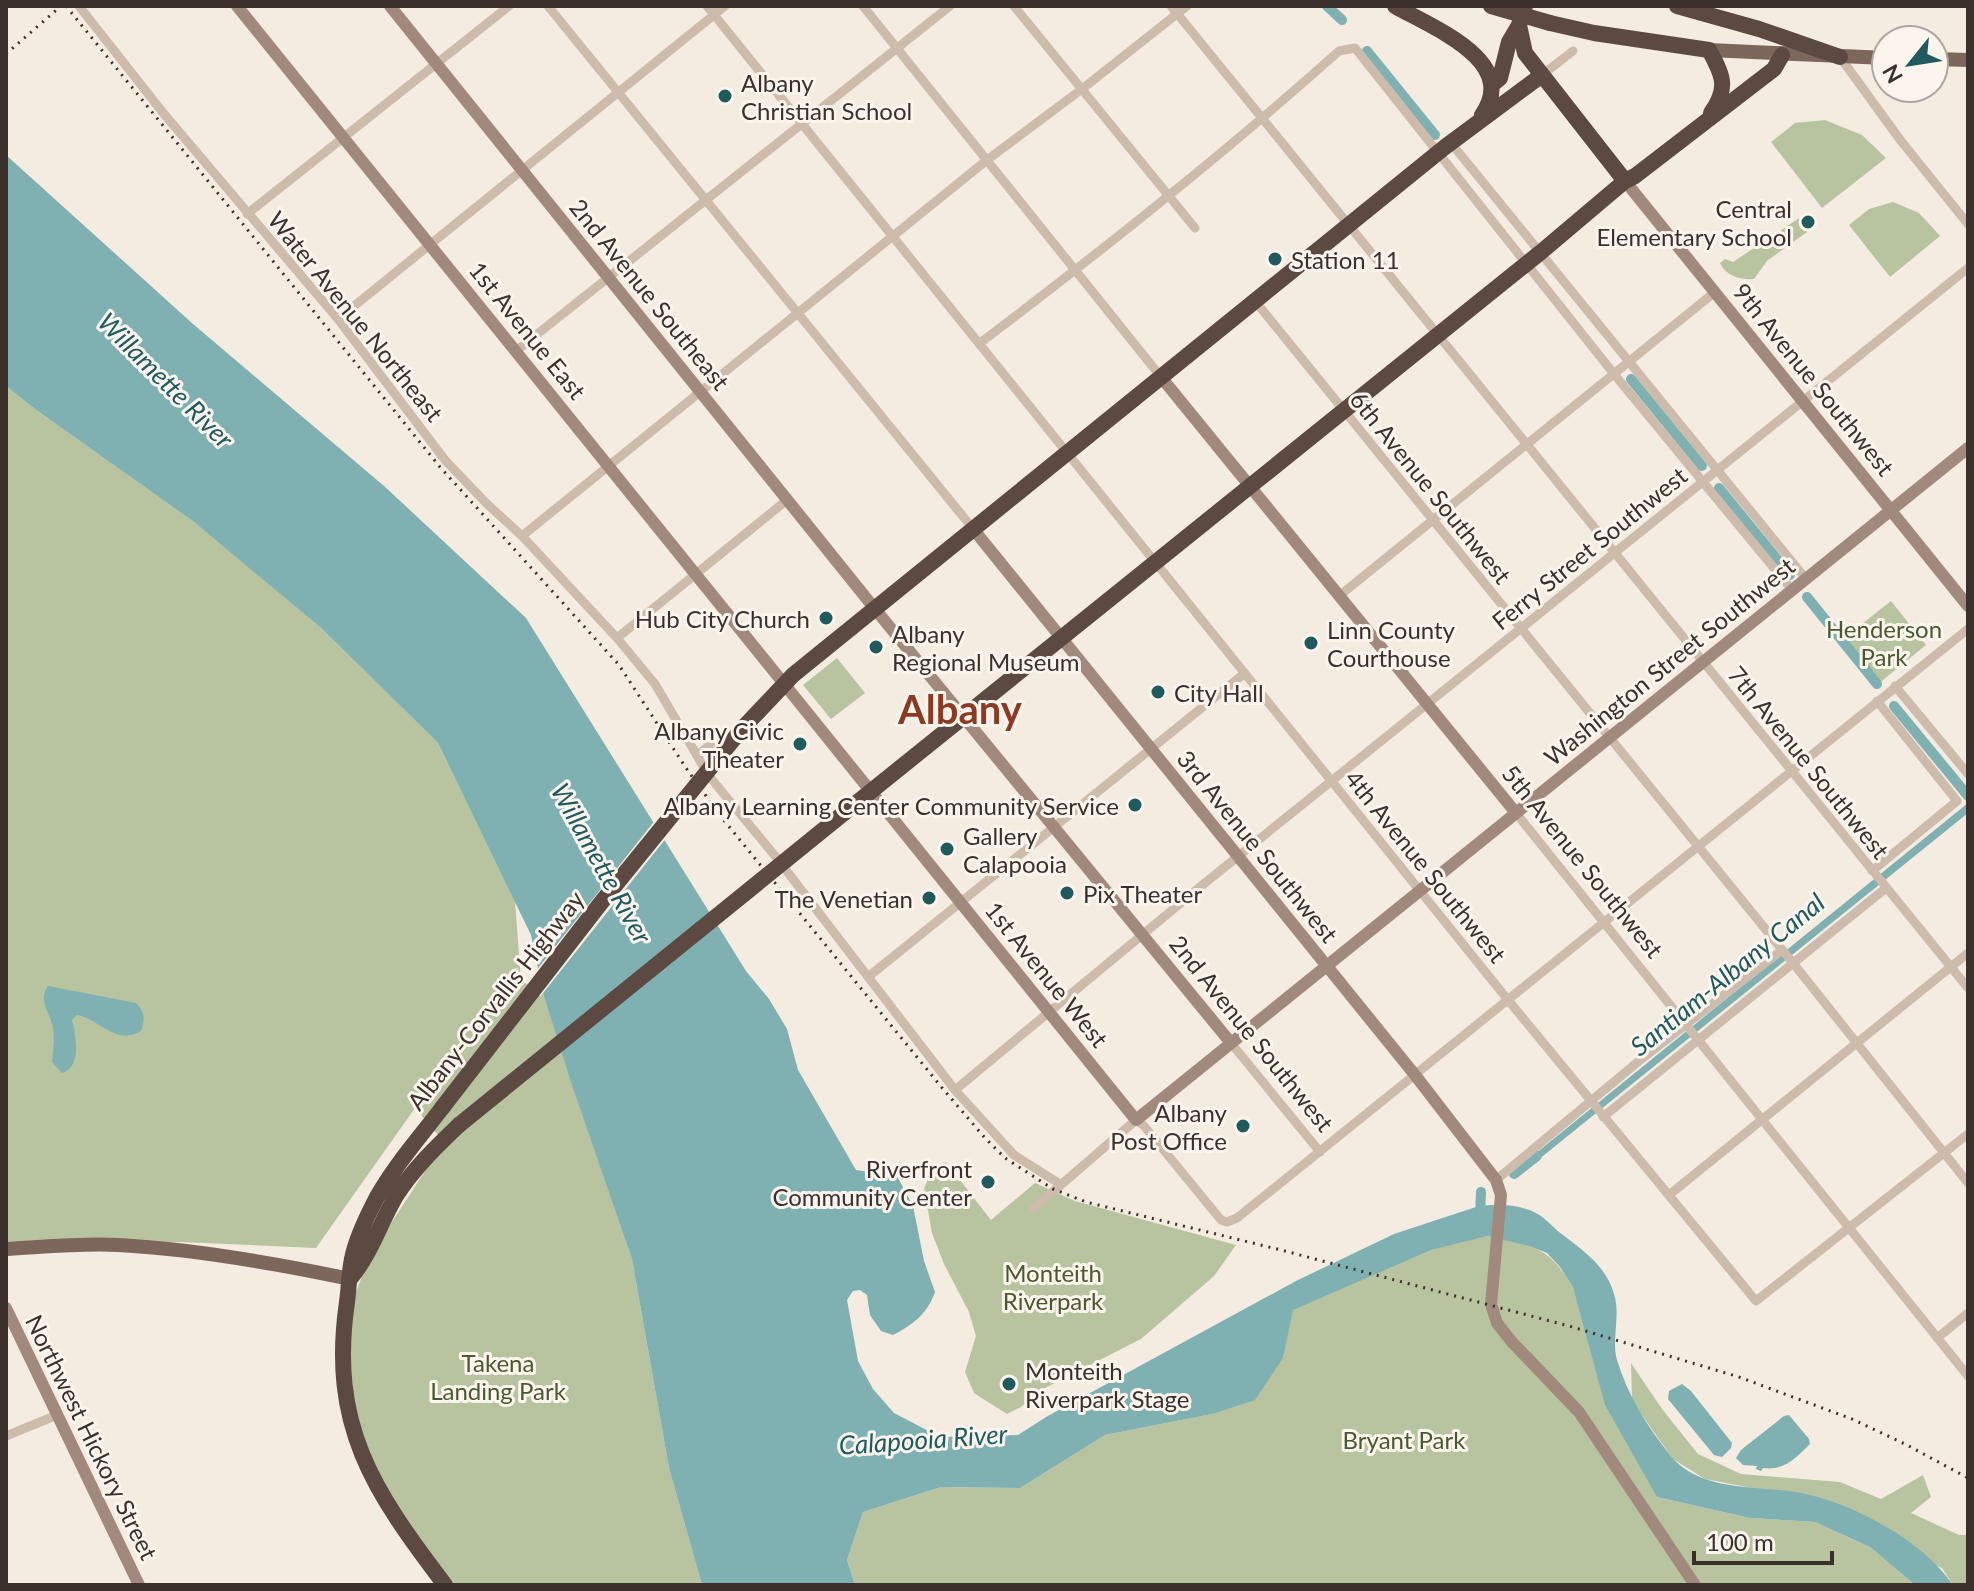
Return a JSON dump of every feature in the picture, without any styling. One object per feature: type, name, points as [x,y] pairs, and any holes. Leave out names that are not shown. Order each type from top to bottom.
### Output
[{"type":"highway","points":[[1395,6],[1474,53],[1494,83]]},
{"type":"highway","points":[[1491,6],[1594,33],[1709,50],[1723,82],[1720,100],[1705,121]]},
{"type":"highway","points":[[1477,122],[1487,107],[1494,83],[1500,78],[1509,42],[1525,6]]},
{"type":"highway","points":[[1677,6],[1759,29],[1840,57]]},
{"type":"highway","points":[[1519,25],[1522,47],[1625,181]]},
{"type":"highway","name":"Albany-Corvallis Highway","points":[[350,1279],[367,1258],[398,1194],[459,1125],[1625,181],[1774,69],[1782,55]]},
{"type":"highway","name":"Albany-Corvallis Highway","points":[[445,1585],[383,1499],[368,1472],[345,1399],[342,1355],[352,1259],[375,1202],[442,1108],[600,904],[741,730],[785,683],[1349,224],[1477,122],[1542,75]]},
{"type":"main road","points":[[1709,50],[1870,58]]},
{"type":"main road","points":[[6,1249],[100,1245],[173,1249],[350,1279]]},
{"type":"street","name":"Water Avenue Northeast","points":[[79,6],[247,214],[338,319],[445,460],[522,536],[617,638],[655,684],[709,776],[776,857],[955,1090],[1014,1155],[1060,1184]]},
{"type":"street","name":"1st Avenue East","points":[[237,6],[785,683]]},
{"type":"street","name":"2nd Avenue Southeast","points":[[390,6],[875,609]]},
{"type":"street","points":[[247,214],[509,6]]},
{"type":"street","points":[[548,6],[974,530]]},
{"type":"street","name":"4th Avenue Southwest","points":[[707,6],[1508,1000],[1756,1301],[1850,1227]]},
{"type":"street","points":[[338,319],[725,6]]},
{"type":"street","points":[[863,6],[1161,377]]},
{"type":"street","points":[[516,351],[950,6]]},
{"type":"street","points":[[1014,6],[1195,228]]},
{"type":"street","points":[[522,536],[987,160],[1082,89],[1175,10],[1187,6]]},
{"type":"street","name":"7th Avenue Southwest","points":[[1175,10],[1968,988]]},
{"type":"street","points":[[980,343],[1076,272],[1263,119],[1339,51],[1355,48],[1541,252],[1806,579]]},
{"type":"street","points":[[1542,75],[1573,51]]},
{"type":"street","points":[[1840,57],[1901,141],[1968,224]]},
{"type":"street","points":[[1444,148],[1527,263],[1614,374],[1792,590]]},
{"type":"street","name":"9th Avenue Southwest","points":[[1625,181],[1968,606]]},
{"type":"street","name":"Ferry Street Southwest","points":[[955,1090],[1968,268]]},
{"type":"street","points":[[1339,596],[1715,292]]},
{"type":"street","name":"6th Avenue Southwest","points":[[1255,301],[1792,961],[1968,1183]]},
{"type":"street","name":"5th Avenue Southwest","points":[[1161,377],[1764,1118],[1968,1376]]},
{"type":"street","name":"Washington Street Southwest","points":[[1136,1120],[1968,448]]},
{"type":"street","points":[[617,638],[787,500]]},
{"type":"street","name":"3rd Avenue Southwest","points":[[974,530],[1415,1075],[1496,1180],[1501,1195],[1491,1304],[1497,1323],[1579,1412],[1695,1585]]},
{"type":"street","name":"2nd Avenue Southwest","points":[[875,609],[1320,1152]]},
{"type":"street","points":[[1320,1152],[1968,629]]},
{"type":"street","points":[[868,977],[1245,673]]},
{"type":"street","name":"1st Avenue West","points":[[785,683],[1136,1120],[1218,1216],[1227,1222],[1237,1218],[1320,1152]]},
{"type":"street","points":[[1895,686],[1968,774]]},
{"type":"street","points":[[1496,1180],[1592,1103],[1792,961],[1879,880],[1957,801],[1877,701]]},
{"type":"street","points":[[697,756],[711,744]]},
{"type":"street","points":[[1602,1115],[1782,950]]},
{"type":"street","points":[[1669,1195],[1968,953]]},
{"type":"street","points":[[1034,1208],[1136,1120]]},
{"type":"street","points":[[1850,1227],[1968,1134]]},
{"type":"street","name":"Northwest Hickory Street","points":[[6,1308],[139,1585]]},
{"type":"street","points":[[1937,1338],[1968,1313]]},
{"type":"street","points":[[6,1436],[57,1415]]},
{"type":"green space","points":[[1825,120],[1862,135],[1886,158],[1822,208],[1771,142],[1795,123]]},
{"type":"green space","points":[[1893,202],[1919,213],[1940,236],[1890,277],[1849,225],[1869,209]]},
{"type":"green space","points":[[1801,217],[1806,220],[1807,232],[1767,261],[1754,279],[1734,276],[1720,263],[1725,259],[1733,262]]},
{"type":"green space","name":"Takena Landing Park","points":[[6,386],[194,521],[321,628],[438,743],[515,901],[521,981],[543,993],[632,1259],[669,1468],[702,1585],[445,1585],[397,1522],[345,1399],[343,1328],[369,1257],[444,1142],[415,1108],[316,1248],[180,1242],[6,1249]]},
{"type":"green space","name":"Henderson Park","points":[[1891,601],[1926,645],[1878,684],[1843,639]]},
{"type":"green space","points":[[837,658],[865,693],[831,719],[803,685]]},
{"type":"green space","name":"Monteith Riverpark","points":[[946,1162],[991,1220],[1035,1183],[1075,1201],[1236,1245],[1214,1276],[1141,1339],[1045,1388],[1007,1414],[974,1393],[965,1372],[976,1336],[969,1312],[932,1233],[924,1188],[930,1175]]},
{"type":"green space","name":"Bryant Park","points":[[1487,1236],[1528,1245],[1546,1255],[1564,1273],[1573,1287],[1657,1497],[1750,1518],[1815,1522],[1870,1547],[1915,1585],[855,1585],[847,1560],[863,1512],[941,1487],[1020,1488],[1105,1435],[1212,1414],[1283,1358],[1292,1310],[1412,1257]]},
{"type":"green space","points":[[1631,1363],[1698,1454],[1741,1474],[1840,1482],[1881,1499],[1923,1475],[1931,1497],[1911,1513],[1959,1535],[1968,1535],[1968,1585],[1953,1585],[1942,1568],[1752,1488],[1705,1479],[1673,1459],[1632,1401]]},
{"type":"water","points":[[6,155],[193,324],[384,486],[526,618],[746,971],[769,999],[787,1029],[798,1070],[856,1170],[897,1176],[913,1206],[924,1261],[935,1292],[924,1312],[893,1335],[881,1331],[870,1315],[867,1295],[860,1290],[853,1291],[847,1300],[858,1361],[873,1389],[894,1413],[940,1437],[1018,1435],[1296,1281],[1394,1234],[1476,1207],[1514,1206],[1542,1217],[1592,1258],[1605,1274],[1616,1302],[1615,1352],[1621,1373],[1646,1422],[1670,1455],[1683,1467],[1714,1482],[1801,1493],[1842,1505],[1905,1539],[1924,1553],[1953,1585],[1915,1585],[1870,1547],[1815,1522],[1750,1518],[1657,1497],[1605,1405],[1573,1287],[1560,1267],[1547,1253],[1487,1236],[1431,1250],[1293,1310],[1283,1358],[1255,1400],[1212,1414],[1105,1435],[1020,1488],[941,1487],[863,1512],[847,1560],[855,1585],[702,1585],[669,1468],[632,1259],[543,993],[531,935],[438,743],[321,628],[193,521],[6,386]]},
{"type":"water","points":[[1968,803],[1968,813],[1533,1164],[1529,1166],[1525,1162]]},
{"type":"water","points":[[48,986],[136,1003],[143,1016],[141,1031],[132,1035],[115,1034],[77,1015],[72,1020],[75,1058],[68,1070],[62,1073],[52,1062],[54,1033],[44,1002]]},
{"type":"water","points":[[1682,1384],[1732,1443],[1722,1457],[1714,1455],[1668,1399],[1669,1391]]},
{"type":"water","points":[[1789,1415],[1810,1444],[1795,1459],[1761,1471],[1756,1469],[1757,1466],[1743,1465],[1736,1458],[1741,1450]]},
{"type":"pier","points":[[656,819],[667,837],[540,997],[535,972]]},
{"type":"waterway","name":"Santiam-Albany Canal","points":[[1327,6],[1342,20]]},
{"type":"waterway","name":"Santiam-Albany Canal","points":[[1367,51],[1435,135]]},
{"type":"waterway","name":"Santiam-Albany Canal","points":[[1631,379],[1702,466]]},
{"type":"waterway","name":"Santiam-Albany Canal","points":[[1719,488],[1790,575]]},
{"type":"waterway","name":"Santiam-Albany Canal","points":[[1807,597],[1877,684]]},
{"type":"waterway","name":"Santiam-Albany Canal","points":[[1894,706],[1968,796]]},
{"type":"waterway","name":"Santiam-Albany Canal","points":[[1514,1174],[1537,1156]]},
{"type":"waterway","name":"Santiam-Albany Canal","points":[[1480,1218],[1481,1192]]},
{"type":"railway","points":[[6,54],[61,6]]},
{"type":"railway","points":[[66,6],[440,467],[619,665],[722,818],[943,1089],[1005,1158],[1053,1189],[1086,1202],[1569,1326],[1739,1377],[1852,1419],[1968,1478]]},
{"type":"place","name":"Albany Christian School","points":[[725,96]]},
{"type":"place","name":"Central Elementary School","points":[[1808,222]]},
{"type":"place","name":"Station 11","points":[[1275,259]]},
{"type":"place","name":"Hub City Church","points":[[826,618]]},
{"type":"place","name":"Linn County Courthouse","points":[[1311,643]]},
{"type":"place","name":"Albany Regional Museum","points":[[876,647]]},
{"type":"place","name":"City Hall","points":[[1158,692]]},
{"type":"place","name":"Albany Civic Theater","points":[[800,744]]},
{"type":"place","name":"Albany Learning Center Community Service","points":[[1135,805]]},
{"type":"place","name":"Gallery Calapooia","points":[[947,849]]},
{"type":"place","name":"Pix Theater","points":[[1067,893]]},
{"type":"place","name":"The Venetian","points":[[929,898]]},
{"type":"place","name":"Albany Post Office","points":[[1243,1126]]},
{"type":"place","name":"Riverfront Community Center","points":[[988,1182]]},
{"type":"place","name":"Monteith Riverpark Stage","points":[[1009,1384]]},
{"type":"district","name":"Albany","points":[[960,709]]},
{"type":"water label","name":"Willamette River","points":[[166,380]]},
{"type":"water label","name":"Willamette River","points":[[602,863]]},
{"type":"water label","name":"Calapooia River","points":[[923,1439]]}]
